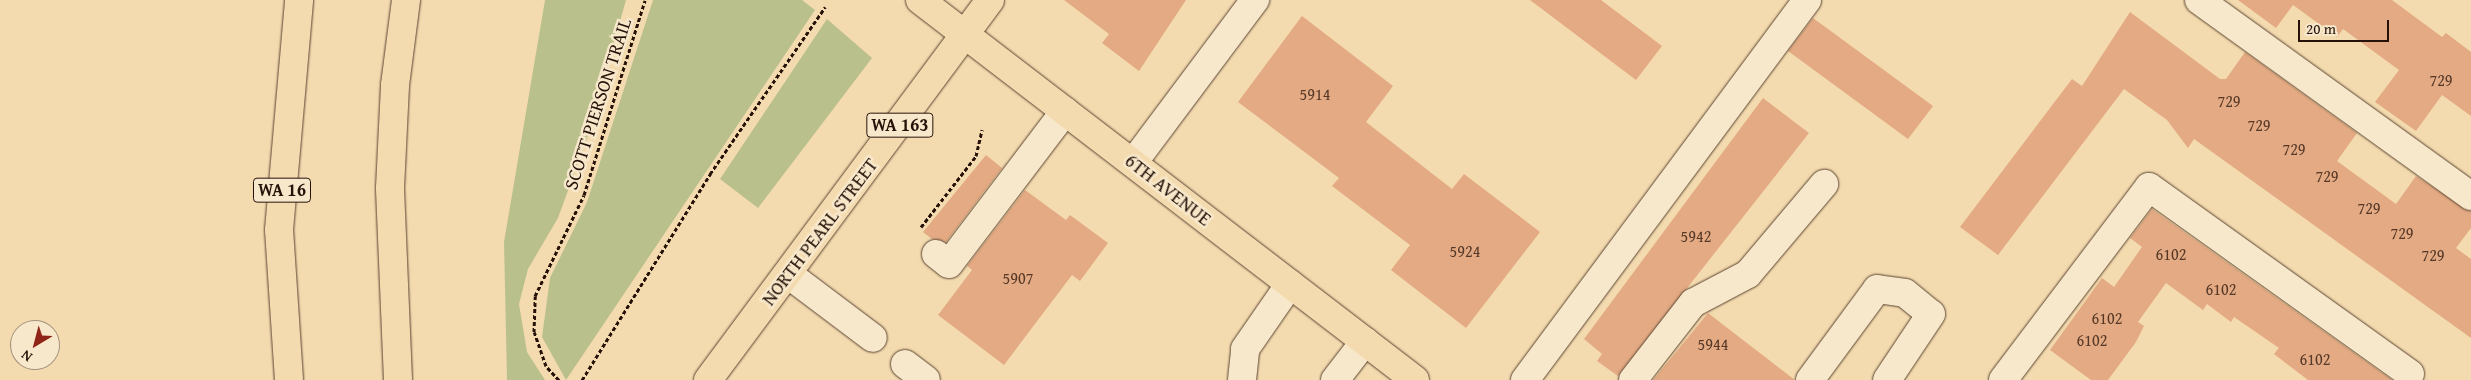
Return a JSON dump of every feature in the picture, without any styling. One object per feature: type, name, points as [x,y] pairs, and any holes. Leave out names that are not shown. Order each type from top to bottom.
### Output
[{"type":"main road","name":"WA 16","points":[[288,380],[279,230],[299,0]]},
{"type":"main road","points":[[398,380],[390,188],[395,85],[406,0]]},
{"type":"main road","points":[[395,85],[421,0]]},
{"type":"main road","name":"6TH AVENUE","points":[[920,0],[1416,380]]},
{"type":"main road","name":"WA 163","points":[[967,36],[990,0]]},
{"type":"main road","name":"NORTH PEARL STREET","points":[[708,380],[967,36]]},
{"type":"lane","points":[[1133,163],[1256,0]]},
{"type":"lane","points":[[1525,380],[1807,0]]},
{"type":"lane","points":[[2199,0],[2471,196]]},
{"type":"lane","points":[[936,254],[949,264],[1065,111]]},
{"type":"lane","points":[[1633,380],[1693,303],[1748,274],[1824,184]]},
{"type":"lane","points":[[2003,380],[2150,187],[2410,374]]},
{"type":"lane","points":[[788,274],[873,338]]},
{"type":"lane","points":[[1242,380],[1245,349],[1290,284]]},
{"type":"lane","points":[[1810,380],[1877,288],[1905,293],[1931,314],[1887,380]]},
{"type":"lane","points":[[1335,380],[1365,341]]},
{"type":"path","name":"SCOTT PIERSON TRAIL","points":[[559,380],[546,366],[534,332],[535,296],[590,178],[645,0]]},
{"type":"path","points":[[582,380],[710,174],[825,7]]},
{"type":"path","points":[[936,254],[914,237],[976,156],[982,130]]},
{"type":"green space","points":[[545,0],[626,0],[589,133],[558,218],[528,269],[519,304],[527,352],[545,380],[507,380],[504,242]]},
{"type":"green space","points":[[653,0],[802,0],[815,10],[566,380],[542,337],[550,278],[587,202]]},
{"type":"green space","points":[[827,19],[872,58],[758,208],[720,179]]},
{"type":"building","points":[[1064,0],[1186,0],[1139,71],[1102,43],[1109,34]]},
{"type":"building","points":[[1530,0],[1601,0],[1662,46],[1636,80]]},
{"type":"building","points":[[2238,0],[2392,0],[2442,37],[2446,33],[2471,52],[2471,116],[2442,95],[2416,131],[2375,102],[2399,70],[2343,29],[2337,37],[2293,5],[2276,28]]},
{"type":"building","points":[[2130,12],[2220,79],[2226,79],[2245,52],[2357,133],[2337,161],[2396,204],[2416,176],[2471,211],[2471,228],[2456,248],[2471,259],[2471,338],[2194,139],[2188,148],[2167,120],[2124,89],[1998,255],[1960,227],[2072,79],[2082,86]]},
{"type":"building","points":[[1302,16],[1393,86],[1366,122],[1452,189],[1464,174],[1540,232],[1466,328],[1391,270],[1410,245],[1332,186],[1339,178],[1238,102]]},
{"type":"building","points":[[1813,18],[1933,106],[1908,139],[1788,51]]},
{"type":"building","points":[[1763,98],[1809,133],[1618,376],[1597,361],[1602,354],[1584,339]]},
{"type":"building","points":[[986,155],[1002,168],[946,242],[932,239],[923,232]]},
{"type":"building","points":[[1025,190],[1066,220],[1070,215],[1108,243],[1080,281],[1072,275],[1004,365],[938,315],[972,270],[967,266]]},
{"type":"building","points":[[2152,209],[2392,380],[2308,380],[2274,354],[2279,348],[2234,317],[2231,322],[2207,304],[2203,310],[2166,283],[2138,322],[2144,326],[2136,342],[2108,380],[2091,380],[2050,350],[2102,278],[2114,287],[2142,247],[2130,238]]},
{"type":"building","points":[[1708,313],[1795,380],[1653,380]]}]
